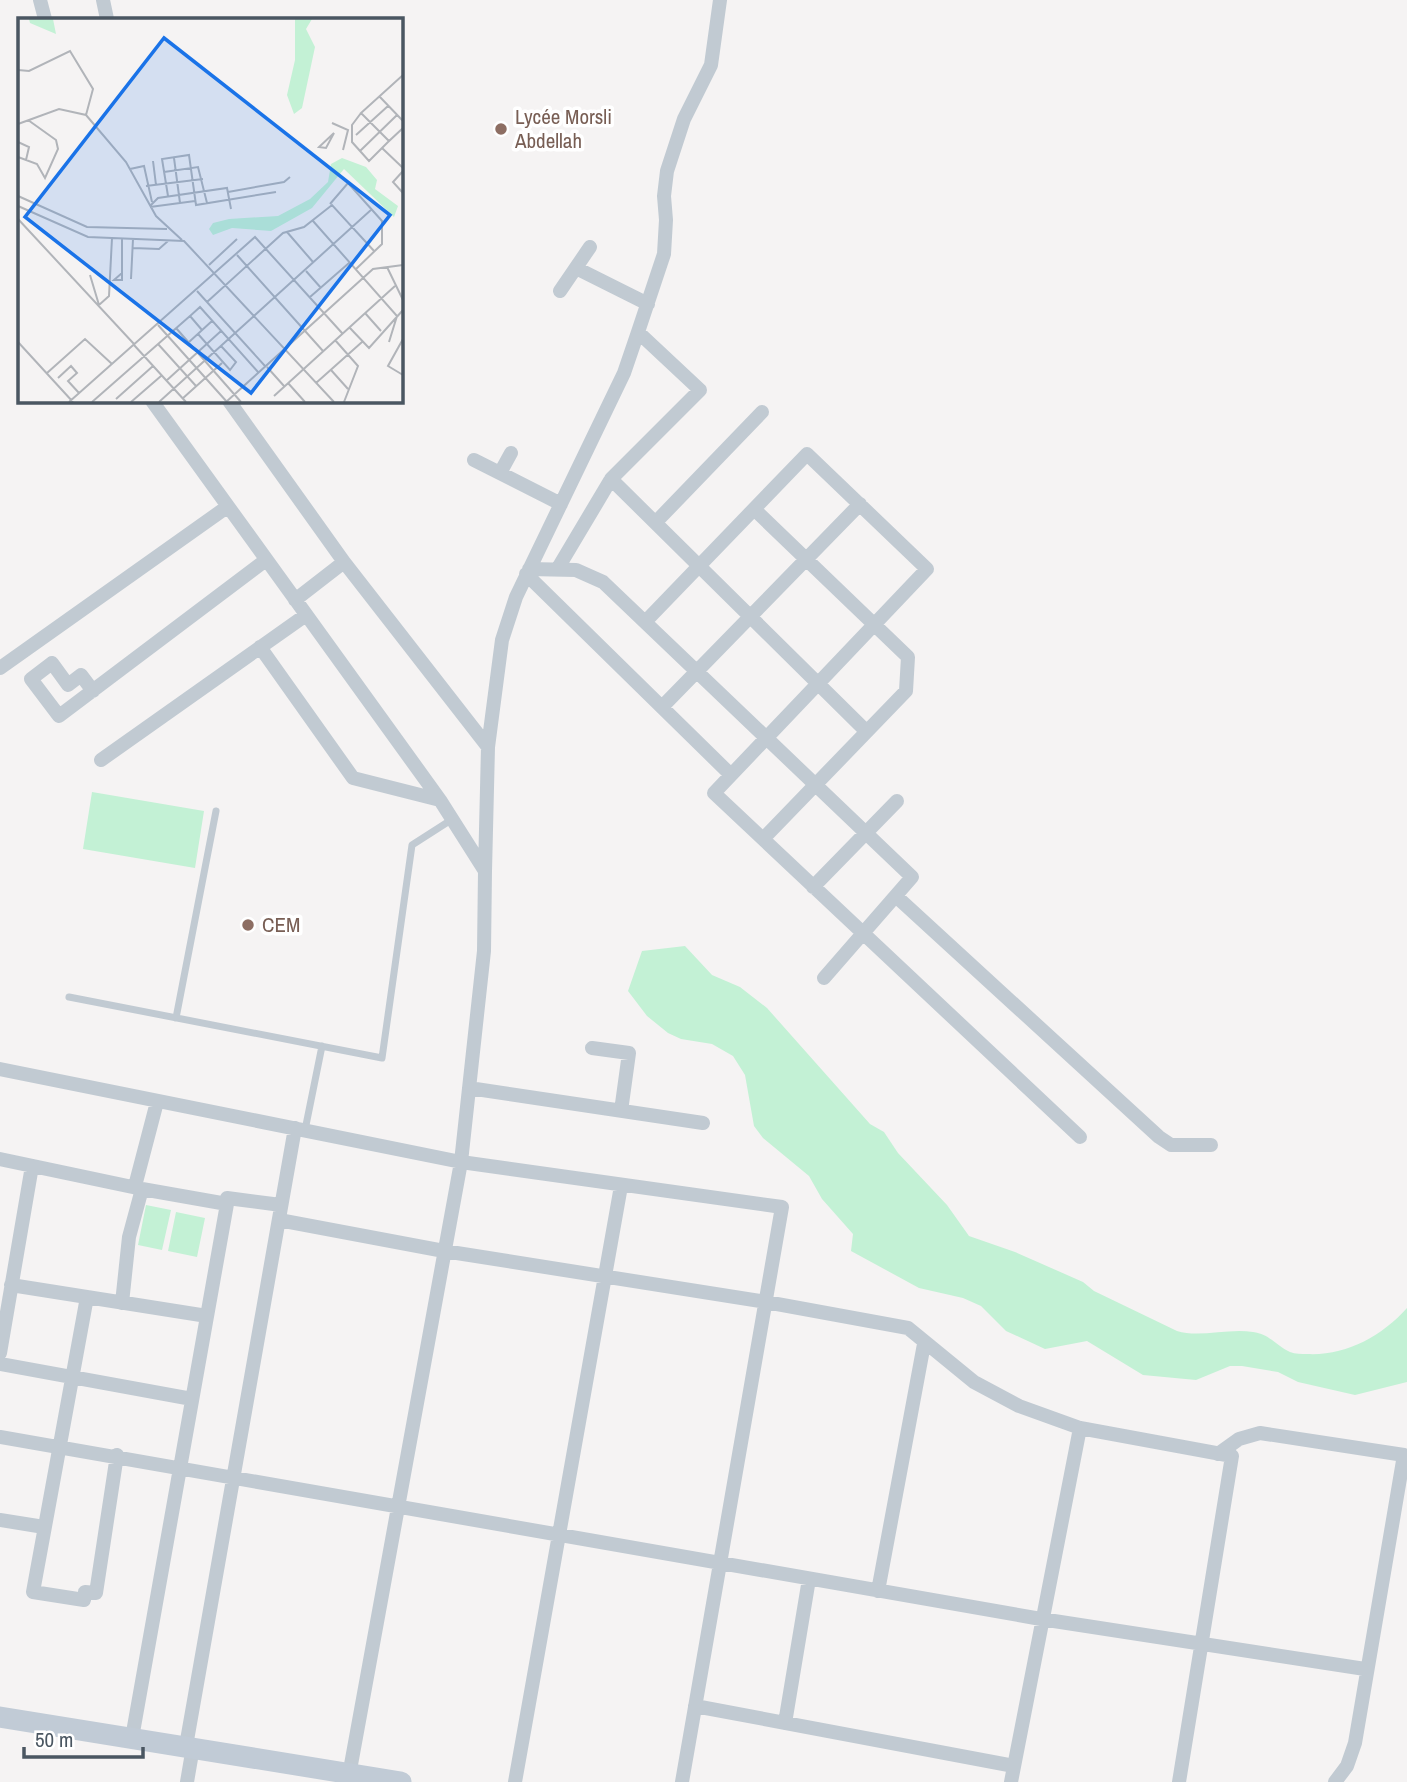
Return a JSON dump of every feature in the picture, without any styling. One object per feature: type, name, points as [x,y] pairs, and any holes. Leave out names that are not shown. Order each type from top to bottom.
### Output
[{"type":"main road","points":[[0,1717],[190,1746],[349,1777],[401,1782]]},
{"type":"street","points":[[40,0],[44,18]]},
{"type":"street","points":[[103,0],[107,18]]},
{"type":"street","points":[[349,1777],[396,1506],[461,1162],[484,951],[488,747],[502,640],[528,571],[624,373],[648,304],[664,254],[667,171],[684,119],[711,65],[720,0]]},
{"type":"street","points":[[560,291],[590,247]]},
{"type":"street","points":[[576,268],[648,304]]},
{"type":"street","points":[[558,568],[611,479],[700,390],[638,332]]},
{"type":"street","points":[[153,402],[440,800],[485,871]]},
{"type":"street","points":[[230,402],[344,562],[488,747]]},
{"type":"street","points":[[656,522],[762,412]]},
{"type":"street","points":[[500,473],[511,453]]},
{"type":"street","points":[[645,622],[807,454],[928,569],[713,793],[1080,1137]]},
{"type":"street","points":[[474,460],[561,504]]},
{"type":"street","points":[[611,479],[866,731]]},
{"type":"street","points":[[662,707],[860,504]]},
{"type":"street","points":[[0,668],[227,507]]},
{"type":"street","points":[[754,509],[908,657],[906,691],[763,839]]},
{"type":"street","points":[[93,691],[81,675],[68,685],[52,663],[31,679],[59,716],[93,691],[266,561]]},
{"type":"street","points":[[295,600],[344,562]]},
{"type":"street","points":[[528,571],[558,568],[576,570],[603,582],[764,739],[912,877],[898,898],[824,978]]},
{"type":"street","points":[[528,571],[730,774]]},
{"type":"street","points":[[101,760],[306,615]]},
{"type":"street","points":[[260,647],[353,778],[440,800]]},
{"type":"street","points":[[813,887],[897,801]]},
{"type":"street","points":[[898,898],[1158,1138],[1171,1145],[1211,1145]]},
{"type":"street","points":[[592,1048],[629,1053],[621,1111]]},
{"type":"street","points":[[0,1069],[461,1162],[782,1207],[682,1782]]},
{"type":"street","points":[[469,1088],[703,1123]]},
{"type":"street","points":[[122,1303],[129,1237],[157,1102]]},
{"type":"street","points":[[187,1782],[190,1746],[281,1205],[300,1129]]},
{"type":"street","points":[[0,1159],[227,1204]]},
{"type":"street","points":[[0,1353],[32,1166]]},
{"type":"street","points":[[515,1782],[621,1186]]},
{"type":"street","points":[[132,1738],[227,1198],[281,1205]]},
{"type":"street","points":[[279,1220],[444,1251],[766,1302],[908,1328],[924,1344],[974,1382],[995,1394],[1080,1428],[1232,1457],[1179,1782]]},
{"type":"street","points":[[11,1285],[207,1316]]},
{"type":"street","points":[[87,1297],[33,1592],[84,1600],[85,1592],[96,1593],[117,1455]]},
{"type":"street","points":[[878,1591],[924,1344]]},
{"type":"street","points":[[0,1364],[192,1399]]},
{"type":"street","points":[[1011,1782],[1080,1428]]},
{"type":"street","points":[[1218,1454],[1239,1438],[1260,1433],[1404,1455],[1365,1669],[1355,1743],[1347,1766],[1335,1782]]},
{"type":"street","points":[[0,1437],[180,1466],[1041,1619],[1365,1669]]},
{"type":"street","points":[[0,1520],[44,1527]]},
{"type":"street","points":[[785,1723],[808,1579]]},
{"type":"street","points":[[695,1706],[1014,1766]]},
{"type":"lane","points":[[176,1018],[216,811]]},
{"type":"lane","points":[[68,997],[382,1058],[412,845],[452,820]]},
{"type":"lane","points":[[300,1129],[322,1046]]},
{"type":"green space","points":[[92,792],[204,811],[195,868],[83,849]]},
{"type":"green space","points":[[685,946],[712,975],[740,987],[767,1008],[870,1124],[884,1132],[898,1153],[947,1205],[969,1236],[1015,1252],[1083,1282],[1094,1291],[1177,1331],[1195,1334],[1253,1332],[1264,1335],[1294,1353],[1335,1352],[1362,1343],[1386,1328],[1407,1308],[1407,1382],[1355,1395],[1298,1382],[1278,1372],[1242,1366],[1230,1366],[1196,1380],[1143,1375],[1087,1341],[1045,1349],[1006,1331],[981,1306],[963,1298],[919,1288],[851,1251],[853,1234],[822,1199],[809,1176],[763,1138],[754,1126],[745,1075],[733,1056],[712,1044],[681,1039],[668,1033],[647,1016],[628,991],[642,951]]},
{"type":"green space","points":[[146,1205],[171,1210],[162,1250],[138,1245]]},
{"type":"green space","points":[[176,1212],[205,1218],[197,1257],[168,1251]]},
{"type":"place","name":"Lycée Morsli Abdellah","points":[[501,129]]},
{"type":"place","name":"CEM","points":[[248,925]]}]
